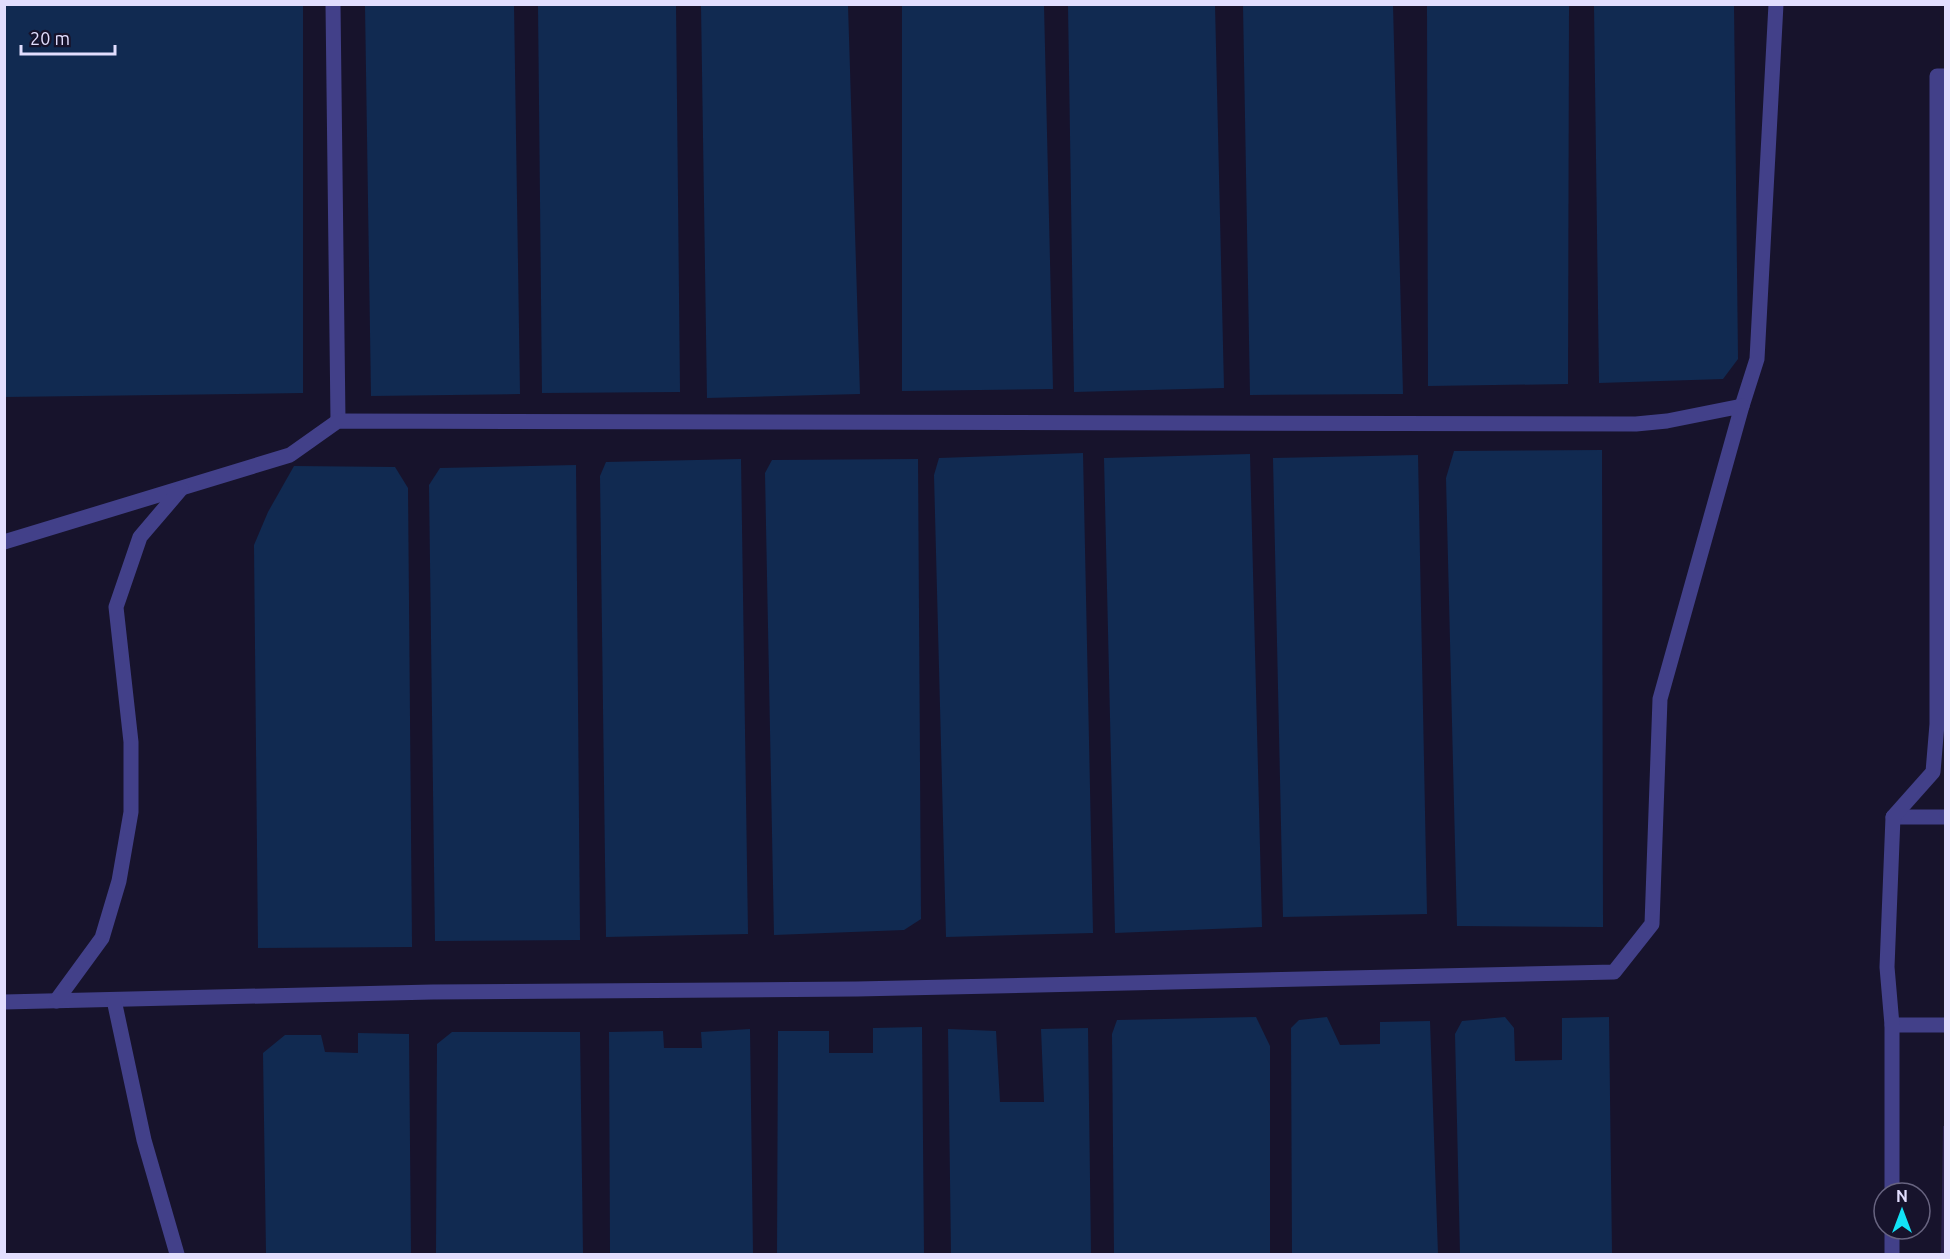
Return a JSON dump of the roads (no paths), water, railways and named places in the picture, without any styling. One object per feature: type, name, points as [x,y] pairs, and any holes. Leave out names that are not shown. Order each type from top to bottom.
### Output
[{"type":"lane","points":[[333,4],[338,421]]},
{"type":"lane","points":[[4,1002],[432,992],[857,989],[1614,972],[1652,924],[1660,699],[1757,359],[1776,4]]},
{"type":"lane","points":[[1892,1181],[1892,1024],[1887,967],[1893,817],[1933,772],[1937,724],[1937,76],[1946,76]]},
{"type":"lane","points":[[4,542],[290,455],[338,421],[1636,424],[1667,421],[1742,406]]},
{"type":"lane","points":[[56,1001],[102,938],[119,881],[131,812],[131,742],[116,607],[140,537],[181,489]]},
{"type":"lane","points":[[1893,817],[1946,817]]},
{"type":"lane","points":[[114,1000],[144,1140],[177,1254]]},
{"type":"lane","points":[[1892,1024],[1946,1025]]},
{"type":"water","points":[[4,5],[303,5],[303,393],[5,397]]},
{"type":"water","points":[[365,5],[514,5],[520,394],[371,396]]},
{"type":"water","points":[[538,5],[676,5],[680,392],[542,393]]},
{"type":"water","points":[[701,5],[848,5],[860,394],[707,398]]},
{"type":"water","points":[[902,5],[1044,5],[1053,389],[902,391]]},
{"type":"water","points":[[1068,5],[1215,5],[1224,388],[1074,392]]},
{"type":"water","points":[[1243,5],[1393,5],[1403,394],[1250,395]]},
{"type":"water","points":[[1427,5],[1569,5],[1568,384],[1428,386]]},
{"type":"water","points":[[1594,5],[1734,5],[1738,359],[1723,379],[1599,383]]},
{"type":"water","points":[[1602,450],[1603,927],[1457,926],[1446,478],[1454,451]]},
{"type":"water","points":[[1083,453],[1093,933],[946,937],[934,475],[939,458]]},
{"type":"water","points":[[1250,454],[1262,927],[1115,933],[1104,458]]},
{"type":"water","points":[[1418,455],[1427,914],[1283,917],[1273,458]]},
{"type":"water","points":[[741,459],[748,934],[606,937],[600,476],[606,462]]},
{"type":"water","points":[[918,459],[921,919],[904,930],[774,935],[765,473],[772,460]]},
{"type":"water","points":[[576,465],[580,940],[435,941],[429,485],[440,468]]},
{"type":"water","points":[[294,466],[395,467],[408,488],[412,947],[258,948],[254,545],[268,512]]},
{"type":"water","points":[[1256,1017],[1270,1046],[1270,1254],[1114,1254],[1112,1034],[1117,1020]]},
{"type":"water","points":[[1327,1017],[1340,1045],[1380,1044],[1380,1022],[1430,1021],[1438,1254],[1292,1254],[1291,1028],[1299,1020]]},
{"type":"water","points":[[1505,1017],[1514,1028],[1515,1061],[1562,1060],[1562,1018],[1609,1017],[1612,1254],[1460,1254],[1455,1034],[1462,1021]]},
{"type":"water","points":[[922,1027],[924,1254],[777,1254],[778,1031],[829,1031],[829,1053],[873,1053],[873,1028]]},
{"type":"water","points":[[1088,1028],[1091,1254],[951,1254],[948,1029],[996,1031],[1000,1102],[1044,1102],[1041,1029]]},
{"type":"water","points":[[750,1029],[753,1254],[610,1254],[609,1032],[663,1031],[664,1048],[702,1048],[701,1032]]},
{"type":"water","points":[[452,1032],[580,1032],[583,1254],[436,1254],[437,1044]]},
{"type":"water","points":[[358,1033],[409,1034],[411,1254],[266,1254],[263,1053],[285,1035],[321,1035],[325,1052],[358,1053]]}]
